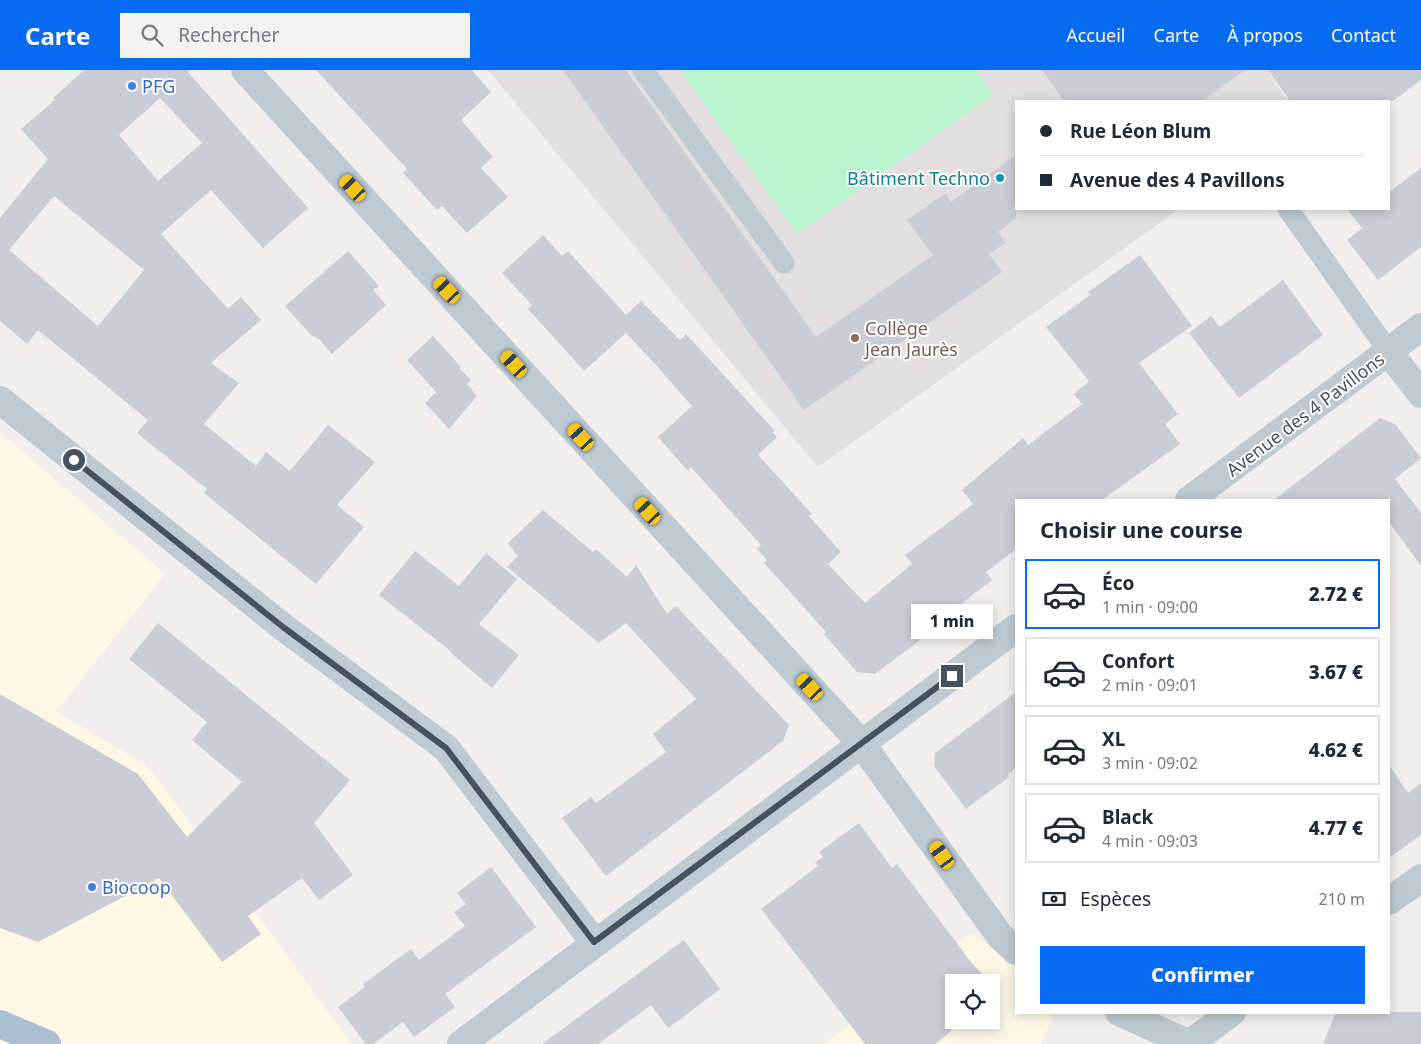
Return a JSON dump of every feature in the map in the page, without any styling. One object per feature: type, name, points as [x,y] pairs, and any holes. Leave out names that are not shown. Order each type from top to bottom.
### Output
[{"type":"main road","points":[[0,1024],[47,1044]]},
{"type":"street","points":[[245,70],[861,744],[1000,936],[1015,950]]},
{"type":"street","name":"Avenue des 4 Pavillons","points":[[1190,499],[1421,327]]},
{"type":"street","points":[[1389,352],[1421,394]]},
{"type":"street","points":[[0,400],[283,627],[446,748],[594,942]]},
{"type":"street","points":[[461,1044],[594,942],[1015,629]]},
{"type":"street","points":[[1390,900],[1421,878]]},
{"type":"street","points":[[1122,1014],[1189,1044],[1229,1014]]},
{"type":"lane","points":[[643,70],[784,263]]},
{"type":"lane","points":[[1289,210],[1389,352]]},
{"type":"shaded area","name":"Collège Jean Jaurès","points":[[488,70],[1267,70],[1287,100],[1015,100],[1015,210],[1178,210],[818,467]]},
{"type":"shaded area","points":[[0,432],[165,574],[56,712],[145,764],[352,1044],[0,1044]]},
{"type":"shaded area","points":[[972,933],[1015,964],[1015,1014],[1054,1014],[1041,1044],[824,1044]]},
{"type":"green space","points":[[680,70],[975,70],[993,95],[797,234]]},
{"type":"building","points":[[84,70],[190,70],[188,72],[308,208],[263,248],[211,190],[161,234],[228,309],[241,297],[261,320],[211,363],[239,383],[204,424],[256,466],[266,452],[290,471],[328,425],[375,462],[337,505],[364,527],[316,584],[204,493],[207,489],[137,433],[148,420],[38,330],[27,344],[0,321],[0,218],[48,159],[21,129],[55,100],[53,98]],"holes":[[[160,98],[202,143],[158,181],[119,135]],[[54,196],[144,270],[98,326],[9,250]]]},
{"type":"building","points":[[316,70],[472,70],[491,92],[461,120],[493,157],[481,168],[508,197],[467,233],[442,206],[437,210],[403,173],[407,169]]},
{"type":"building","points":[[563,70],[626,70],[816,337],[933,255],[907,220],[946,193],[951,202],[1015,156],[1016,218],[998,232],[1005,243],[989,254],[1002,272],[804,410]]},
{"type":"building","points":[[1042,70],[1245,70],[1203,100],[1063,100]]},
{"type":"building","points":[[1268,70],[1421,70],[1421,80],[1393,101],[1289,100]]},
{"type":"building","points":[[1421,168],[1421,247],[1378,280],[1347,240],[1362,228],[1348,210],[1390,210],[1390,191]]},
{"type":"building","points":[[543,235],[562,256],[568,251],[626,315],[641,301],[680,340],[686,334],[775,431],[773,432],[777,437],[758,455],[812,514],[809,516],[841,552],[828,564],[865,603],[912,564],[905,555],[973,504],[962,490],[1023,438],[1028,445],[1082,404],[1074,394],[1089,381],[1046,327],[1090,295],[1088,292],[1140,255],[1192,326],[1139,363],[1178,414],[1165,424],[1180,444],[1103,499],[1015,499],[1015,550],[986,572],[992,580],[949,613],[951,617],[875,674],[857,672],[824,634],[826,632],[764,563],[767,560],[757,549],[761,545],[691,467],[688,471],[658,437],[692,406],[655,364],[626,333],[584,371],[528,309],[532,305],[502,273]]},
{"type":"building","points":[[348,251],[379,286],[373,290],[386,305],[332,354],[319,339],[311,335],[285,306]]},
{"type":"building","points":[[1283,280],[1323,335],[1239,398],[1189,333],[1211,316],[1220,327]]},
{"type":"building","points":[[433,336],[471,380],[467,384],[477,396],[449,429],[425,403],[436,392],[407,360]]},
{"type":"building","points":[[1380,418],[1395,424],[1421,458],[1395,479],[1421,513],[1421,566],[1390,523],[1390,499],[1275,499]]},
{"type":"building","points":[[543,510],[593,552],[596,549],[627,577],[636,565],[667,614],[676,606],[789,725],[783,741],[606,876],[562,818],[591,797],[596,803],[666,752],[653,734],[696,699],[626,623],[599,643],[507,567],[518,556],[508,543]]},
{"type":"building","points":[[415,551],[459,586],[486,553],[517,579],[479,624],[519,655],[492,688],[452,652],[379,595]]},
{"type":"building","points":[[158,623],[350,780],[314,823],[353,875],[319,900],[302,878],[248,916],[261,934],[222,962],[159,878],[38,942],[0,928],[0,694],[138,774],[187,837],[242,782],[192,740],[207,722],[129,659]]},
{"type":"building","points":[[1015,693],[1015,769],[1008,774],[1009,777],[966,809],[934,766],[935,753]]},
{"type":"building","points":[[1390,766],[1408,793],[1421,783],[1421,835],[1390,857]]},
{"type":"building","points":[[859,823],[892,868],[897,864],[982,974],[945,974],[945,1029],[953,1029],[936,1044],[865,1044],[761,909],[818,866],[815,862],[823,857],[819,852]]},
{"type":"building","points":[[491,867],[536,927],[445,994],[455,1007],[414,1037],[403,1022],[373,1044],[366,1044],[338,1007],[365,987],[363,984],[411,949],[419,960],[465,926],[454,912],[466,904],[457,893]]},
{"type":"building","points":[[684,940],[720,989],[668,1028],[651,1005],[598,1044],[542,1044]]},
{"type":"building","points":[[1421,1012],[1421,1044],[1323,1044],[1335,1014]]},
{"type":"place","name":"PFG","points":[[132,86]]},
{"type":"place","name":"Bâtiment Techno","points":[[1000,178]]},
{"type":"place","name":"Collège Jean Jaurès","points":[[855,338]]},
{"type":"place","name":"Biocoop","points":[[92,887]]},
{"type":"route","points":[[74,460],[283,627],[446,748],[594,942],[952,676]]}]
